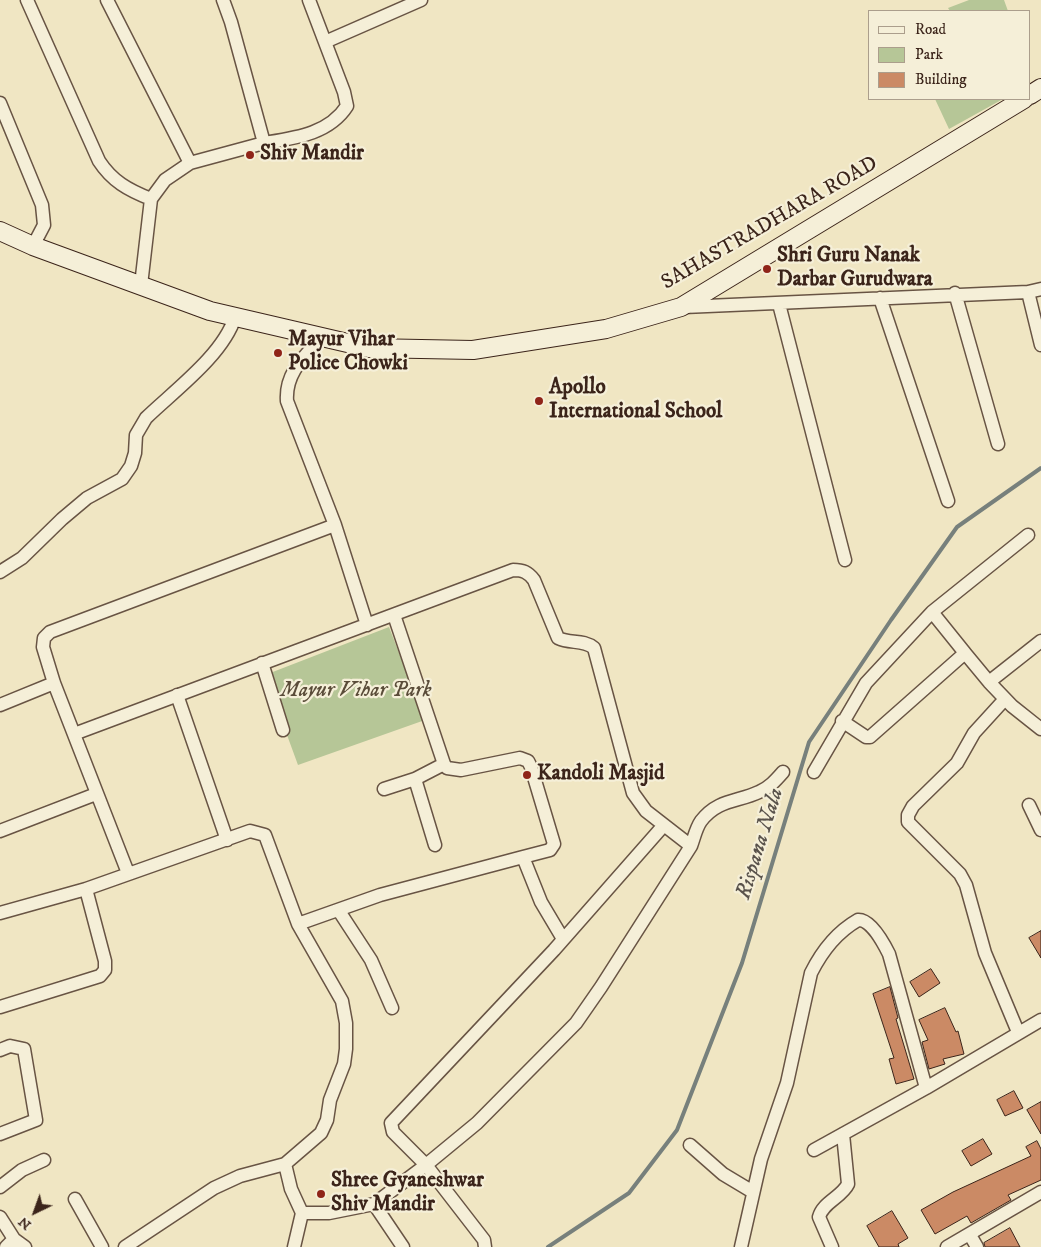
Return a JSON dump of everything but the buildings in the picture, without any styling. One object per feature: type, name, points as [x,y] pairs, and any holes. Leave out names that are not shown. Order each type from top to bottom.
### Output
[{"type":"main road","name":"SAHASTRADHARA ROAD","points":[[0,231],[33,246],[210,311],[369,348],[473,350],[606,329],[681,307],[1022,100]]},
{"type":"street","points":[[27,0],[99,160],[117,182],[130,191],[151,199]]},
{"type":"street","points":[[107,0],[190,163]]},
{"type":"street","points":[[223,0],[231,22],[264,143]]},
{"type":"street","points":[[141,285],[151,199],[165,180],[190,163],[326,128],[339,118],[347,106],[344,92],[309,0]]},
{"type":"street","points":[[325,42],[421,0]]},
{"type":"street","points":[[0,103],[42,205],[44,225],[33,246]]},
{"type":"street","points":[[681,307],[779,304],[956,293],[1028,292],[1041,288]]},
{"type":"street","points":[[1028,292],[1041,345]]},
{"type":"street","points":[[956,293],[998,444]]},
{"type":"street","points":[[880,298],[948,501]]},
{"type":"street","points":[[779,304],[845,560]]},
{"type":"street","points":[[0,572],[22,558],[62,519],[87,498],[122,479],[131,466],[139,427],[221,346],[230,332],[235,317]]},
{"type":"street","points":[[322,337],[298,363],[289,378],[286,388],[287,401],[335,525],[367,625]]},
{"type":"street","points":[[128,873],[54,683],[43,647],[44,638],[50,632],[335,525]]},
{"type":"street","points":[[814,772],[842,721],[866,683],[932,612],[1028,535]]},
{"type":"street","points":[[74,734],[513,570],[528,573],[534,580],[558,638],[565,642],[587,642],[594,648],[633,793],[646,811],[691,846]]},
{"type":"street","points":[[932,612],[989,682],[1005,699],[1041,729]]},
{"type":"street","points":[[298,924],[380,895],[550,850],[554,844],[528,761],[513,758],[454,771],[444,764],[394,615]]},
{"type":"street","points":[[989,682],[1041,641]]},
{"type":"street","points":[[842,721],[866,737],[870,737],[965,653]]},
{"type":"street","points":[[262,664],[283,730]]},
{"type":"street","points":[[0,705],[54,683]]},
{"type":"street","points":[[177,695],[227,840]]},
{"type":"street","points":[[1005,699],[974,733],[957,763],[913,806],[908,815],[908,822],[960,874],[966,885],[985,953],[1018,1032]]},
{"type":"street","points":[[384,790],[416,779],[444,764]]},
{"type":"street","points":[[302,1213],[349,1211],[374,1204],[477,1123],[576,1023],[691,846],[701,822],[715,807],[733,799],[759,793],[772,784],[783,772]]},
{"type":"street","points":[[416,779],[435,845]]},
{"type":"street","points":[[0,831],[96,794]]},
{"type":"street","points":[[1030,804],[1041,830]]},
{"type":"street","points":[[485,1247],[484,1240],[426,1165],[393,1132],[391,1124],[563,939],[664,825]]},
{"type":"street","points":[[0,913],[86,889],[250,831],[256,831],[264,835],[269,842],[298,924],[342,1001],[346,1023],[344,1064],[330,1100],[327,1120],[321,1132],[285,1164],[240,1176],[214,1188],[125,1247]]},
{"type":"street","points":[[523,857],[541,902],[563,939]]},
{"type":"street","points":[[0,1008],[100,976],[105,970],[105,961],[86,889]]},
{"type":"street","points":[[339,911],[371,960],[392,1008]]},
{"type":"street","points":[[741,1247],[750,1218],[753,1192],[770,1132],[787,1083],[811,973],[819,957],[835,938],[858,920],[866,922],[884,943],[889,954],[926,1088]]},
{"type":"street","points":[[814,1150],[926,1088],[1018,1032],[1040,1023]]},
{"type":"street","points":[[0,1050],[10,1046],[24,1048],[36,1120],[0,1134]]},
{"type":"street","points":[[832,1247],[819,1217],[823,1208],[845,1190],[848,1184],[843,1134]]},
{"type":"street","points":[[690,1145],[723,1174],[753,1192]]},
{"type":"street","points":[[0,1187],[22,1170],[44,1160]]},
{"type":"street","points":[[285,1164],[291,1189],[302,1213],[294,1247]]},
{"type":"street","points":[[948,1247],[1041,1192]]},
{"type":"street","points":[[75,1199],[102,1247]]},
{"type":"street","points":[[374,1204],[395,1244]]},
{"type":"street","points":[[0,1217],[10,1243],[25,1247]]},
{"type":"street","points":[[970,1235],[977,1247]]},
{"type":"green space","points":[[969,0],[1004,0],[1008,10],[949,10],[948,8]]},
{"type":"green space","points":[[935,100],[1001,100],[949,129]]},
{"type":"green space","name":"Mayur Vihar Park","points":[[389,627],[425,720],[298,765],[265,675]]},
{"type":"waterway","name":"Rispana Nala","points":[[548,1247],[629,1193],[677,1130],[742,963],[809,742],[891,620],[957,527],[1041,468]]},
{"type":"place","name":"Shiv Mandir","points":[[250,155]]},
{"type":"place","name":"Shri Guru Nanak Darbar Gurudwara","points":[[767,269]]},
{"type":"place","name":"Mayur Vihar Police Chowki","points":[[278,353]]},
{"type":"place","name":"Apollo International School","points":[[539,401]]},
{"type":"place","name":"Kandoli Masjid","points":[[527,775]]},
{"type":"place","name":"Shree Gyaneshwar Shiv Mandir","points":[[321,1194]]}]
